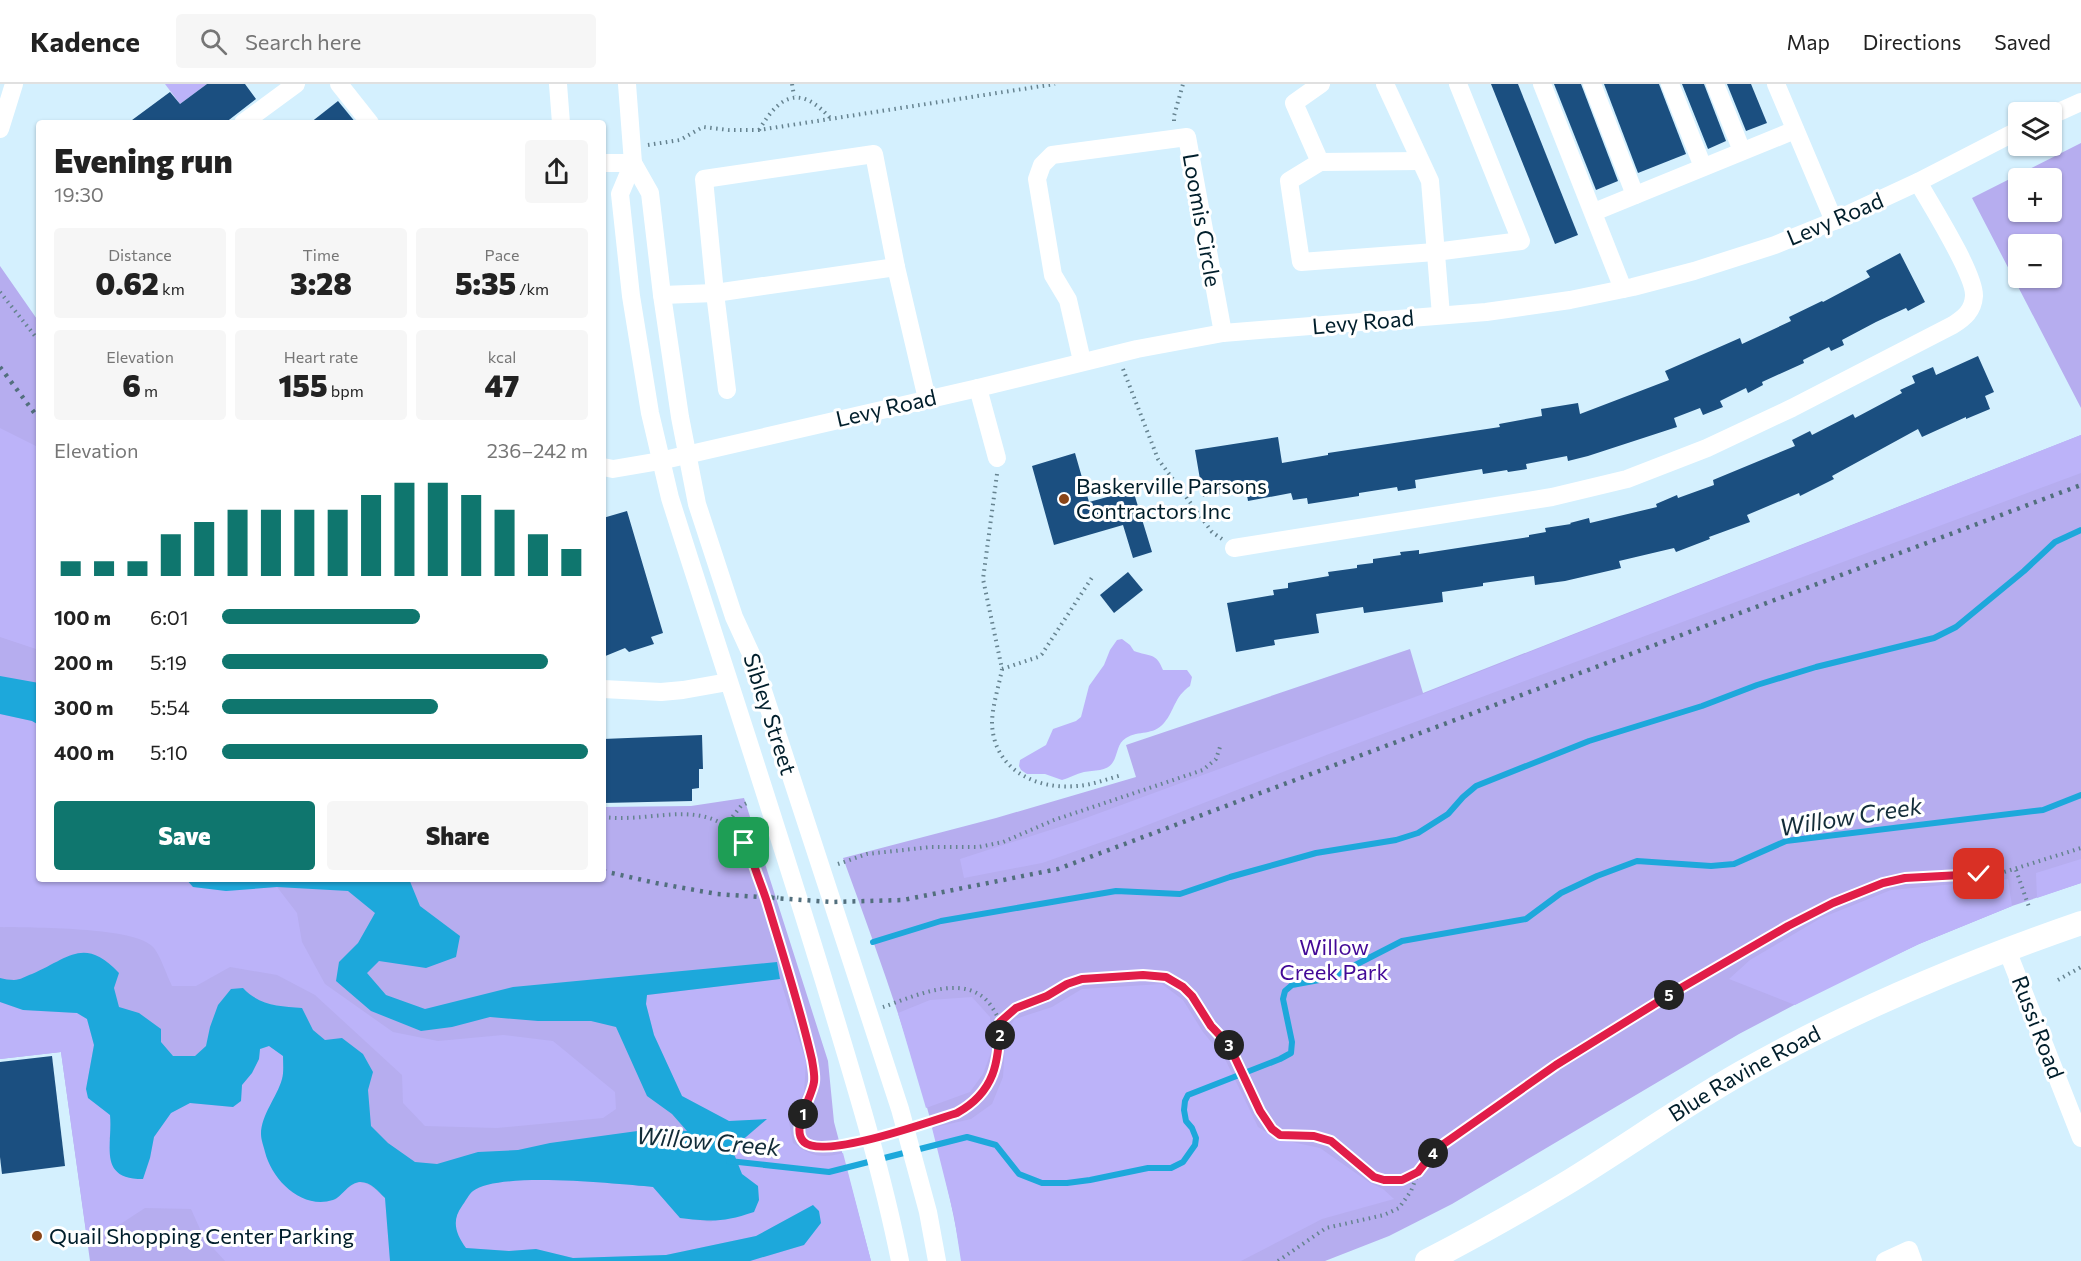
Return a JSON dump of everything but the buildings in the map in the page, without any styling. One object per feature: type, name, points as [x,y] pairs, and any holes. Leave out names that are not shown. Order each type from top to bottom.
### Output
[{"type":"main road","name":"Blue Ravine Road","points":[[1427,1261],[1478,1235],[1566,1183],[1743,1072],[1849,1017],[2007,950],[2081,923]]},
{"type":"street","points":[[0,129],[14,84]]},
{"type":"street","points":[[247,120],[296,84]]},
{"type":"street","points":[[339,84],[368,120]]},
{"type":"street","points":[[558,84],[561,120]]},
{"type":"street","name":"Sibley Street","points":[[627,84],[633,155],[650,193],[662,295],[686,455],[700,515],[734,617],[751,654],[900,1108],[918,1174],[937,1261]]},
{"type":"street","points":[[1320,162],[1294,103],[1321,84]]},
{"type":"street","points":[[1385,84],[1430,181],[1441,315]]},
{"type":"street","points":[[1420,161],[1320,162],[1289,181],[1301,262],[1436,252],[1521,241],[1458,84]]},
{"type":"street","points":[[1542,84],[1623,289]]},
{"type":"street","points":[[1592,84],[1635,195]]},
{"type":"street","points":[[1670,84],[1703,167]]},
{"type":"street","points":[[1715,84],[1742,151]]},
{"type":"street","points":[[1776,84],[1834,221]]},
{"type":"street","points":[[2062,111],[2081,102]]},
{"type":"street","points":[[1594,212],[1795,130]]},
{"type":"street","name":"Levy Road","points":[[606,468],[613,469],[660,461],[978,388],[1117,353],[1223,333],[1486,312],[1570,300],[1623,289],[1694,271],[1775,245],[1918,183],[2008,136]]},
{"type":"street","name":"Loomis Circle","points":[[1082,361],[1068,300],[1053,275],[1037,179],[1042,165],[1053,155],[1187,137],[1223,333]]},
{"type":"street","points":[[728,390],[715,293],[704,179],[874,154],[896,267],[927,399]]},
{"type":"street","points":[[606,162],[633,155]]},
{"type":"street","name":"Sibley Street","points":[[633,155],[620,194],[631,296],[660,461],[669,498],[799,900],[866,1120],[900,1261]]},
{"type":"street","points":[[1234,548],[1552,497],[1627,479],[1707,448],[1792,408],[1953,325],[1970,311],[1974,295],[1973,288],[1967,270],[1918,183]]},
{"type":"street","points":[[662,295],[715,293],[896,267]]},
{"type":"street","points":[[978,388],[997,458]]},
{"type":"street","points":[[606,689],[672,691],[728,682]]},
{"type":"street","name":"Russi Road","points":[[2007,950],[2081,1138]]},
{"type":"street","points":[[1885,1261],[1909,1250],[1913,1261]]},
{"type":"path","points":[[792,84],[794,96]]},
{"type":"path","points":[[633,155],[680,140],[703,127],[759,130],[1055,84]]},
{"type":"path","points":[[1177,138],[1174,116],[1183,84]]},
{"type":"path","points":[[759,130],[767,117],[787,99],[794,96],[800,96],[816,104],[833,120]]},
{"type":"path","points":[[0,292],[36,337]]},
{"type":"path","points":[[1117,353],[1158,459],[1212,532],[1234,548]]},
{"type":"path","points":[[997,458],[996,483],[983,579],[1002,669],[992,724],[996,745],[1011,768],[1032,781],[1052,786],[1079,786],[1122,776]]},
{"type":"path","points":[[1002,669],[1042,654],[1093,576]]},
{"type":"path","points":[[821,872],[867,854],[931,847],[979,847],[1004,842],[1054,820],[1203,770],[1216,759],[1221,744]]},
{"type":"path","points":[[725,826],[741,806],[749,802]]},
{"type":"path","points":[[606,817],[641,818],[692,813],[725,826],[744,843],[751,855],[805,1029],[814,1070],[811,1095],[799,1122],[799,1133],[804,1142],[814,1147],[842,1146],[860,1142]]},
{"type":"path","points":[[1278,1261],[1326,1228],[1384,1215],[1399,1208],[1412,1191],[1418,1172],[1435,1150],[1556,1065],[1707,972],[1833,903],[1864,889],[1905,878],[2001,873],[2081,848]]},
{"type":"path","points":[[2016,870],[2029,907]]},
{"type":"path","points":[[2058,980],[2081,968]]},
{"type":"path","points":[[1000,1022],[1016,1008],[1082,979],[1143,975],[1166,977],[1183,987],[1192,996],[1211,1026],[1229,1045],[1266,1122],[1280,1135],[1314,1136],[1331,1141],[1365,1171],[1384,1180],[1402,1180],[1418,1172]]},
{"type":"path","points":[[867,1011],[941,989],[963,990],[981,995],[995,1011],[1000,1022],[995,1067],[984,1093],[972,1105],[957,1113],[910,1127]]},
{"type":"green space","points":[[2081,143],[2081,408],[2019,288],[2062,288],[2062,234],[2008,234],[2008,267],[1972,198],[2008,180],[2008,222],[2062,222],[2062,168],[2031,168],[2055,156],[2062,156],[2062,153]]},
{"type":"green space","points":[[0,266],[36,318],[36,882],[606,882],[606,807],[691,806],[744,798],[828,1061],[834,1122],[871,1261],[90,1261],[61,1052],[0,1059]]},
{"type":"green space","name":"Willow Creek Park","points":[[2081,435],[2081,883],[2012,906],[1919,944],[1836,983],[1739,1034],[1452,1204],[1389,1236],[1325,1261],[962,1261],[940,1158],[912,1056],[843,858],[996,818],[1136,777],[1126,745],[1410,649],[1423,693]]},
{"type":"shaded area","points":[[165,84],[207,84],[180,104]]},
{"type":"shaded area","points":[[0,428],[36,446],[36,649],[0,637]]},
{"type":"shaded area","points":[[2081,435],[2081,473],[1329,754],[1122,835],[1042,863],[964,878],[960,859],[1075,822],[1423,694]]},
{"type":"shaded area","points":[[1122,639],[1134,651],[1158,660],[1163,670],[1187,670],[1192,677],[1190,686],[1178,699],[1168,718],[1155,730],[1123,740],[1113,762],[1104,769],[1084,772],[1062,780],[1045,774],[1027,774],[1021,770],[1020,760],[1046,745],[1053,729],[1081,717],[1089,686],[1104,665],[1117,640]]},
{"type":"shaded area","points":[[0,714],[36,723],[36,882],[189,882],[193,887],[226,891],[277,887],[297,913],[302,942],[325,984],[393,1032],[438,1041],[503,1035],[553,1041],[615,1092],[616,1109],[603,1118],[497,1128],[425,1126],[403,1103],[402,1075],[315,995],[277,975],[230,967],[196,986],[172,986],[157,952],[144,941],[105,932],[0,927]]},
{"type":"shaded area","points":[[2081,859],[2081,883],[2037,898],[2036,873]]},
{"type":"shaded area","points":[[2008,879],[2012,906],[1919,944],[1795,1005],[1729,979],[1750,960],[1821,918],[1891,890]]},
{"type":"shaded area","points":[[780,979],[806,1062],[804,1092],[789,1122],[793,1143],[816,1155],[828,1156],[843,1153],[871,1261],[750,1261],[804,1245],[813,1205],[756,1236],[666,1255],[573,1258],[536,1249],[509,1251],[466,1248],[457,1233],[456,1217],[472,1192],[487,1185],[532,1180],[560,1180],[653,1187],[680,1218],[711,1222],[758,1186],[742,1174],[732,1149],[766,1120],[729,1121],[682,1096],[654,1035],[646,1004],[647,995]]},
{"type":"shaded area","points":[[1162,984],[1183,1000],[1203,1032],[1225,1059],[1258,1127],[1278,1139],[1320,1148],[1370,1183],[1383,1189],[1394,1199],[1322,1219],[1241,1261],[961,1261],[954,1216],[932,1128],[971,1119],[992,1104],[1003,1077],[1006,1031],[1015,1019],[1052,1007],[1082,989]]},
{"type":"shaded area","points":[[972,997],[990,1017],[993,1047],[983,1074],[970,1092],[926,1108],[898,1013],[930,1000]]},
{"type":"shaded area","points":[[0,1002],[23,1010],[77,1013],[87,1019],[94,1045],[86,1089],[110,1115],[109,1139],[150,1158],[154,1137],[171,1113],[190,1103],[233,1107],[241,1101],[242,1085],[252,1073],[259,1059],[260,1049],[269,1046],[283,1055],[283,1076],[266,1156],[275,1174],[293,1193],[335,1200],[354,1184],[360,1182],[371,1186],[385,1198],[390,1261],[225,1261],[204,1238],[191,1209],[145,1208],[88,1245],[61,1052],[0,1059]]},
{"type":"water","points":[[0,676],[36,682],[36,723],[0,714]]},
{"type":"water","points":[[189,882],[410,882],[420,906],[460,936],[456,957],[426,968],[379,961],[367,973],[386,995],[425,1009],[513,987],[777,962],[780,979],[647,995],[646,1004],[654,1035],[682,1096],[729,1121],[767,1119],[732,1149],[742,1174],[758,1186],[759,1200],[754,1212],[718,1220],[680,1218],[653,1187],[532,1180],[486,1185],[473,1191],[459,1212],[456,1227],[466,1248],[509,1251],[536,1249],[573,1258],[666,1255],[756,1236],[813,1205],[819,1211],[821,1223],[804,1245],[750,1261],[390,1261],[385,1198],[374,1187],[359,1182],[351,1185],[333,1200],[310,1201],[290,1190],[274,1173],[265,1152],[261,1134],[266,1113],[282,1079],[283,1056],[269,1046],[260,1049],[259,1059],[252,1073],[242,1085],[241,1101],[233,1107],[190,1103],[171,1113],[154,1137],[143,1179],[119,1173],[113,1167],[110,1158],[110,1115],[88,1098],[86,1089],[94,1045],[87,1019],[77,1013],[23,1010],[0,1002],[0,978],[21,979],[76,954],[96,955],[119,973],[114,988],[119,1007],[139,1013],[161,1029],[161,1042],[173,1056],[195,1056],[206,1046],[218,1005],[231,989],[243,988],[249,994],[270,1004],[302,1008],[313,1030],[325,1040],[342,1038],[363,1054],[373,1072],[368,1090],[371,1126],[388,1143],[415,1162],[437,1164],[478,1152],[518,1150],[550,1143],[652,1129],[687,1131],[672,1114],[647,1096],[616,1027],[591,1021],[538,1021],[490,1017],[452,1027],[421,1031],[371,1011],[336,981],[339,962],[358,943],[375,913],[348,891],[277,887],[226,891],[193,887]]},
{"type":"waterway","points":[[873,942],[941,921],[1116,891],[1180,894],[1230,877],[1316,853],[1396,840],[1418,833],[1448,814],[1476,786],[1589,741],[1816,667],[1934,638],[1956,627],[2024,571],[2055,542],[2081,530]]},
{"type":"waterway","name":"Willow Creek","points":[[729,1161],[829,1172],[967,1137],[996,1145],[1019,1174],[1042,1183],[1067,1183],[1148,1168],[1171,1168],[1183,1162],[1195,1145],[1196,1138],[1186,1121],[1184,1110],[1188,1095],[1291,1053],[1292,1042],[1283,999],[1285,991],[1292,985],[1330,978],[1402,941],[1526,919],[1561,893],[1637,861],[1711,866],[1734,864],[1786,841],[2043,810],[2081,795]]},
{"type":"railway","points":[[0,367],[36,415]]},
{"type":"railway","points":[[606,872],[717,894],[831,902],[903,900],[1058,869],[2081,485]]},
{"type":"place","name":"Baskerville Parsons Contractors Inc","points":[[1064,499]]},
{"type":"place","name":"Quail Shopping Center Parking","points":[[37,1236]]},
{"type":"route","points":[[744,843],[751,855],[766,898],[805,1029],[814,1070],[811,1095],[799,1122],[799,1133],[804,1142],[814,1147],[842,1146],[957,1113],[972,1105],[984,1093],[995,1067],[1000,1022],[1009,1013],[1067,984],[1082,979],[1143,975],[1166,977],[1183,987],[1192,996],[1211,1026],[1229,1045],[1260,1111],[1272,1129],[1280,1135],[1314,1136],[1331,1141],[1374,1177],[1393,1181],[1410,1178],[1418,1172],[1435,1150],[1556,1065],[1674,992],[1788,926],[1833,903],[1883,883],[1905,878],[1979,874]]}]
